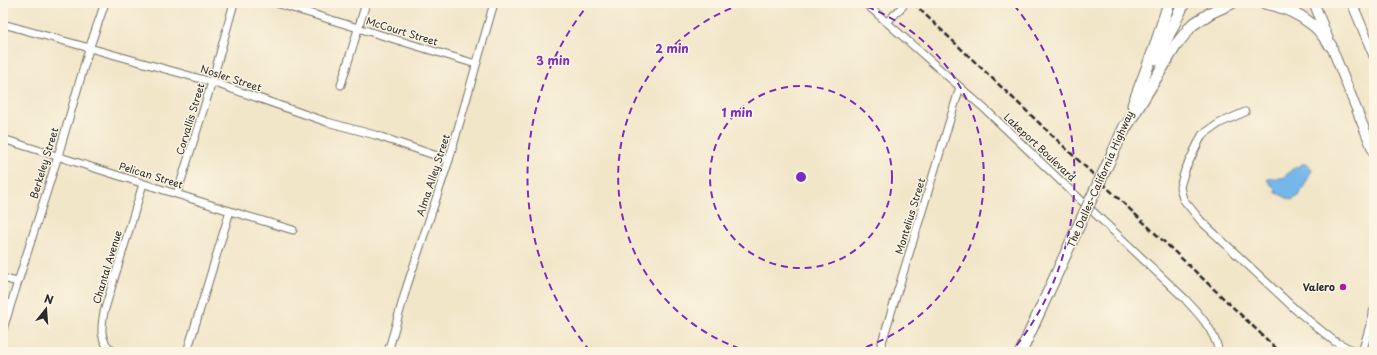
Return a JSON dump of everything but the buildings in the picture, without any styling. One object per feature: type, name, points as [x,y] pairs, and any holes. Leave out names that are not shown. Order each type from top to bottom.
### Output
[{"type":"highway","name":"The Dalles-California Highway","points":[[1021,352],[1122,132],[1156,47],[1169,3]]},
{"type":"highway","points":[[1122,132],[1184,3]]},
{"type":"highway","points":[[1122,132],[1176,45],[1192,25],[1212,12],[1232,3]]},
{"type":"highway","points":[[1265,3],[1276,5],[1292,12],[1314,25],[1331,46]]},
{"type":"main road","points":[[1314,3],[1374,153]]},
{"type":"main road","points":[[1352,3],[1374,56]]},
{"type":"street","name":"Berkeley Street","points":[[3,329],[58,156],[104,3]]},
{"type":"street","name":"Corvallis Street","points":[[177,194],[212,82],[234,3]]},
{"type":"street","name":"McCourt Street","points":[[276,3],[476,64]]},
{"type":"street","points":[[341,85],[366,3]]},
{"type":"street","name":"Alma Alley Street","points":[[388,352],[407,286],[449,160],[494,3]]},
{"type":"street","name":"Lakeport Boulevard","points":[[865,3],[960,87],[1185,299],[1205,321],[1217,343],[1219,352]]},
{"type":"street","points":[[887,22],[903,6]]},
{"type":"street","name":"Nosler Street","points":[[3,24],[212,82],[327,122],[375,134],[449,160]]},
{"type":"street","name":"Montelius Street","points":[[879,352],[960,87]]},
{"type":"street","points":[[1245,112],[1220,123],[1202,135],[1185,170],[1180,186],[1183,199],[1201,221],[1296,310],[1334,341],[1356,352]]},
{"type":"street","name":"Pelican Street","points":[[3,139],[230,212],[293,230]]},
{"type":"street","name":"Chantal Avenue","points":[[114,352],[108,348],[101,331],[103,318],[143,184]]},
{"type":"street","points":[[187,352],[230,212]]},
{"type":"street","points":[[3,278],[17,282]]},
{"type":"street","points":[[1362,352],[1374,312]]},
{"type":"water","points":[[1302,164],[1308,164],[1312,170],[1299,196],[1291,200],[1275,192],[1276,190],[1267,180],[1271,178],[1283,178],[1296,166],[1298,167]]},
{"type":"railway","points":[[913,3],[1280,352]]},
{"type":"place","name":"Valero","points":[[1343,287]]}]
